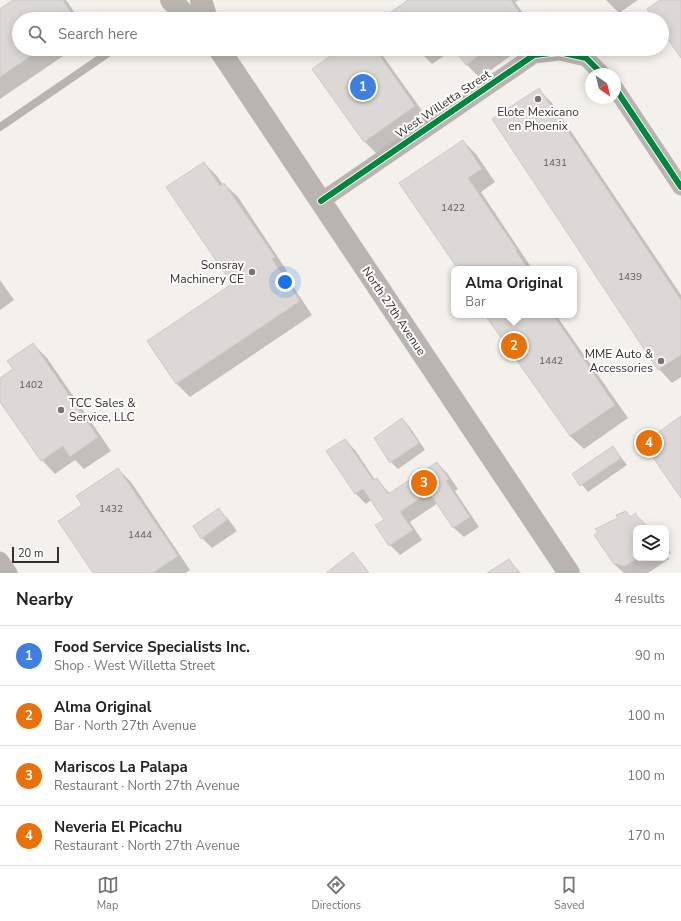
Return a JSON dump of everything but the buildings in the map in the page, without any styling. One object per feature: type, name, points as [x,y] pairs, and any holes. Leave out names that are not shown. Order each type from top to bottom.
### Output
[{"type":"main road","points":[[171,0],[182,12]]},
{"type":"main road","points":[[201,0],[205,12]]},
{"type":"main road","name":"North 27th Avenue","points":[[223,56],[569,573]]},
{"type":"street","name":"West Willetta Street","points":[[321,201],[533,56]]},
{"type":"street","name":"West Willetta Street","points":[[577,56],[586,58],[596,68]]},
{"type":"street","points":[[621,97],[681,187]]},
{"type":"street","points":[[0,560],[9,573]]},
{"type":"lane","points":[[0,127],[104,56]]},
{"type":"cycle path","points":[[321,201],[533,56]]},
{"type":"cycle path","points":[[577,56],[586,58],[596,68]]},
{"type":"cycle path","points":[[621,97],[681,187]]},
{"type":"place","name":"Food Service Specialists Inc.","points":[[363,87]]},
{"type":"place","name":"Elote Mexicano en Phoenix","points":[[538,99]]},
{"type":"place","name":"Sonsray Machinery CE","points":[[252,272]]},
{"type":"place","name":"Alma Original","points":[[514,346]]},
{"type":"place","name":"MME Auto & Accessories","points":[[661,361]]},
{"type":"place","name":"TCC Sales & Service, LLC","points":[[61,410]]},
{"type":"place","name":"Neveria El Picachu","points":[[649,443]]},
{"type":"place","name":"Mariscos La Palapa","points":[[424,483]]}]
